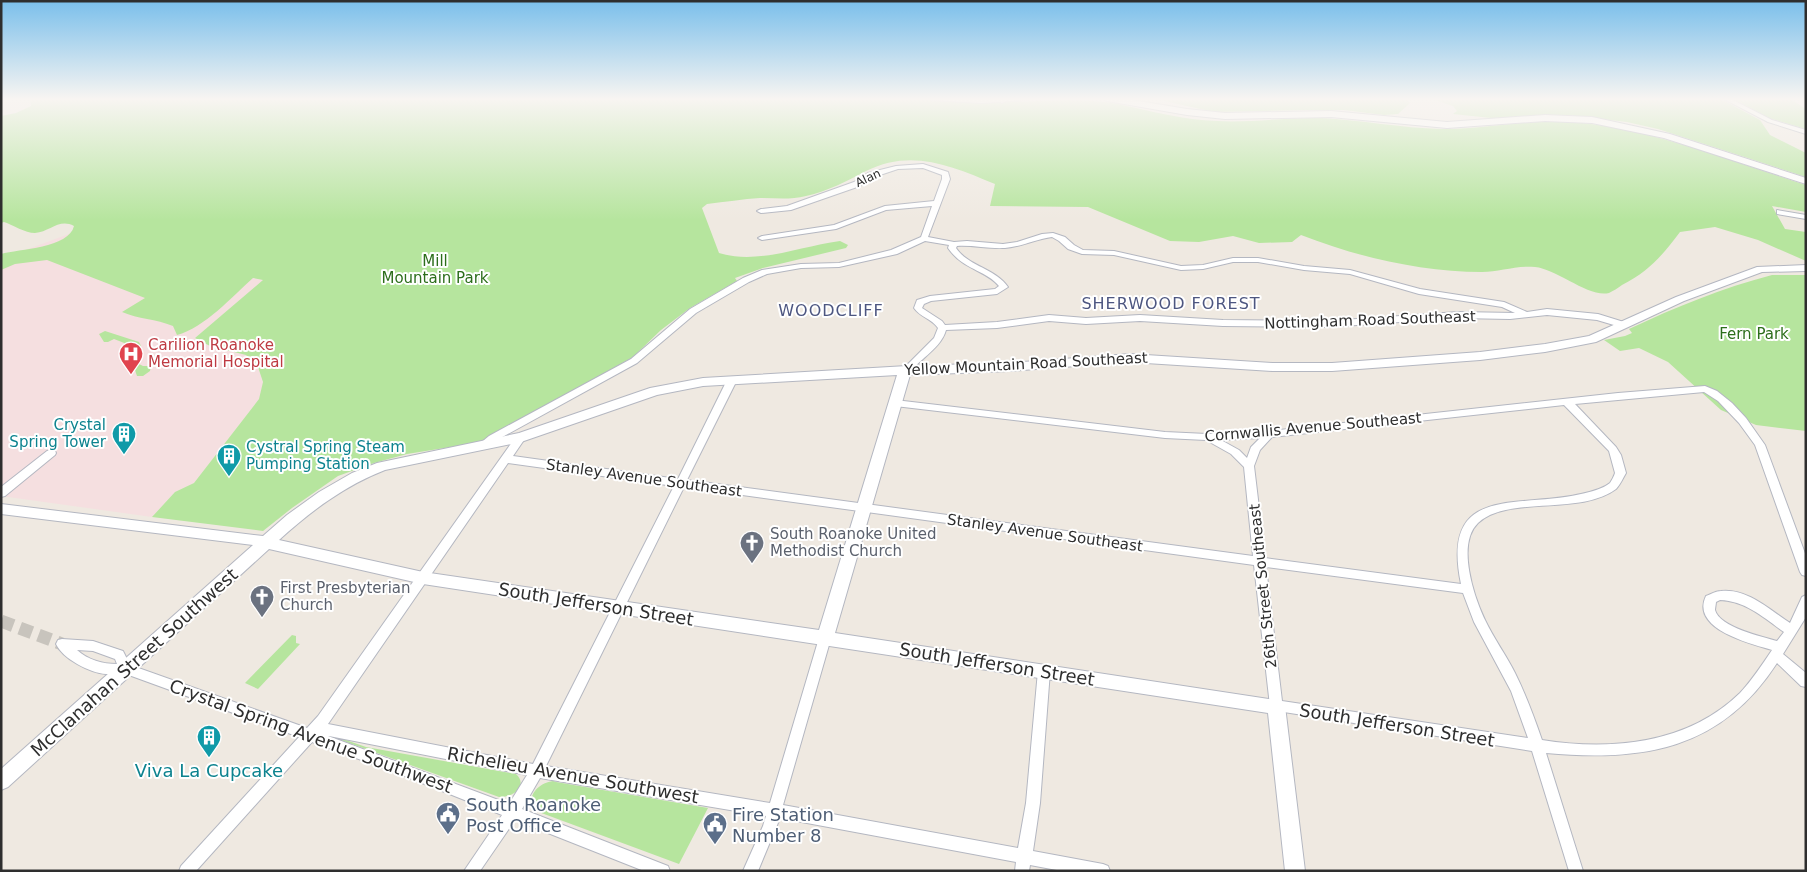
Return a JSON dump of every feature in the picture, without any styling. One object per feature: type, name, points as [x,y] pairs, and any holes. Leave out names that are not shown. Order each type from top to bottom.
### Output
[{"type":"street","points":[[1675,139],[1806,181]]},
{"type":"street","name":"Alan","points":[[762,211],[788,208],[857,184],[878,172],[898,166],[922,166],[945,174],[946,179],[937,203]]},
{"type":"street","points":[[762,238],[836,227],[885,208],[937,203],[924,238]]},
{"type":"street","points":[[1780,212],[1806,217]]},
{"type":"street","points":[[482,446],[493,438],[634,361],[693,311],[746,280],[765,272],[792,267],[839,265],[894,252],[924,238],[954,244],[1011,246],[1042,236],[1052,236],[1062,239],[1071,247],[1082,252],[1114,253],[1181,268],[1203,267],[1233,260],[1249,259],[1304,268],[1341,270],[1428,293],[1504,305],[1525,314]]},
{"type":"street","points":[[750,871],[770,827],[906,370],[911,362],[941,334],[942,328],[939,323],[918,308],[920,302],[930,298],[997,291],[1004,287],[999,280],[975,268],[958,256],[952,248],[954,244]]},
{"type":"street","name":"Yellow Mountain Road Southeast","points":[[266,542],[315,501],[356,476],[394,462],[521,437],[655,391],[683,385],[732,380],[906,370],[1008,367],[1148,357],[1272,367],[1367,365],[1480,356],[1592,339],[1680,298],[1755,271],[1806,268]]},
{"type":"street","name":"Nottingham Road Southeast","points":[[942,328],[997,325],[1049,318],[1086,321],[1161,319],[1223,323],[1300,324],[1374,322],[1458,315],[1510,316],[1560,312],[1598,317],[1624,325]]},
{"type":"street","points":[[471,871],[513,811],[537,771],[732,380]]},
{"type":"street","name":"Cornwallis Avenue Southeast","points":[[895,403],[1165,435],[1207,437],[1269,434],[1700,388],[1710,391],[1732,409],[1752,433],[1766,460],[1806,572]]},
{"type":"street","points":[[1567,402],[1615,452],[1621,468],[1619,478],[1614,485],[1599,494],[1586,498],[1506,505],[1481,515],[1469,527],[1462,547],[1467,589],[1476,616],[1517,692],[1576,871]]},
{"type":"street","points":[[1207,437],[1234,452],[1249,466],[1255,448],[1269,434]]},
{"type":"street","points":[[186,871],[323,720],[521,437]]},
{"type":"street","points":[[1,493],[51,453]]},
{"type":"street","name":"Stanley Avenue Southeast","points":[[505,459],[1467,589]]},
{"type":"street","name":"26th Street Southeast","points":[[1249,466],[1276,706]]},
{"type":"street","name":"South Jefferson Street","points":[[1,509],[250,538],[423,578],[1536,746],[1587,751],[1614,751],[1639,748],[1690,733],[1727,712],[1743,698],[1778,651],[1802,612],[1806,600]]},
{"type":"street","name":"McClanahan Street Southwest","points":[[1,781],[266,542]]},
{"type":"street","points":[[1791,630],[1744,600],[1721,596],[1710,599],[1708,604],[1712,615],[1725,628],[1778,651],[1806,682]]},
{"type":"street","name":"Crystal Spring Avenue Southwest","points":[[126,668],[513,811],[663,871]]},
{"type":"street","points":[[1023,864],[1032,803],[1044,671]]},
{"type":"street","points":[[1276,706],[1295,871]]},
{"type":"street","name":"Richelieu Avenue Southwest","points":[[309,735],[317,731],[329,730],[537,771],[775,810],[1023,864],[1103,871]]},
{"type":"shaded area","name":"Carilion Roanoke Memorial Hospital","points":[[104,221],[245,277],[264,280],[195,338],[210,346],[246,355],[258,367],[263,383],[259,399],[194,483],[175,492],[152,517],[1,496],[1,259]]},
{"type":"green space","name":"Mill Mountain Park","points":[[1,139],[1661,139],[1806,185],[1806,212],[1772,206],[1785,229],[1806,232],[1806,261],[1758,240],[1715,227],[1680,232],[1647,269],[1611,292],[1601,293],[1535,267],[1482,272],[1413,266],[1344,250],[1301,235],[1292,242],[1259,243],[1233,236],[1199,242],[1170,241],[1088,207],[990,206],[995,184],[963,171],[931,162],[899,161],[883,164],[830,189],[806,196],[754,198],[707,204],[702,208],[719,253],[749,257],[764,256],[840,241],[848,245],[846,248],[763,268],[735,278],[737,281],[690,308],[661,330],[633,357],[482,442],[407,454],[338,476],[263,531],[152,517],[175,492],[194,483],[259,399],[263,382],[258,367],[246,355],[210,346],[195,338],[263,280],[253,278],[208,319],[177,335],[173,326],[122,312],[145,298],[47,260],[15,264],[1,270],[1,254],[53,243],[63,239],[74,226],[59,224],[40,232],[31,233],[4,222],[1,223]]},
{"type":"green space","points":[[1688,139],[1777,139],[1806,153],[1806,177]]},
{"type":"green space","name":"Fern Park","points":[[1772,275],[1806,275],[1806,431],[1756,425],[1721,410],[1668,362],[1639,348],[1620,351],[1604,340],[1632,333],[1629,329],[1699,299]]},
{"type":"green space","points":[[105,331],[139,342],[141,346],[135,362],[143,366],[151,366],[150,371],[143,376],[137,376],[135,370],[129,368],[126,364],[128,358],[137,348],[114,339],[104,342],[99,334]]},
{"type":"green space","points":[[292,635],[296,636],[296,643],[300,644],[258,689],[245,683]]},
{"type":"green space","points":[[340,738],[366,747],[516,774],[520,778],[520,787],[509,796],[499,797],[338,739]]},
{"type":"green space","points":[[553,781],[708,808],[679,864],[536,811],[531,805],[534,792],[540,786]]},
{"type":"tunnel","points":[[1,621],[62,644]]},
{"type":"place","name":"Carilion Roanoke Memorial Hospital","points":[[131,375]]},
{"type":"place","name":"Crystal Spring Tower","points":[[124,455]]},
{"type":"place","name":"Cystral Spring Steam Pumping Station","points":[[229,477]]},
{"type":"place","name":"South Roanoke United Methodist Church","points":[[752,564]]},
{"type":"place","name":"First Presbyterian Church","points":[[262,618]]},
{"type":"place","name":"Viva La Cupcake","points":[[209,758]]},
{"type":"place","name":"South Roanoke Post Office","points":[[448,835]]},
{"type":"place","name":"Fire Station Number 8","points":[[715,845]]},
{"type":"district","name":"SHERWOOD FOREST","points":[[1171,303]]},
{"type":"district","name":"WOODCLIFF","points":[[831,310]]}]
